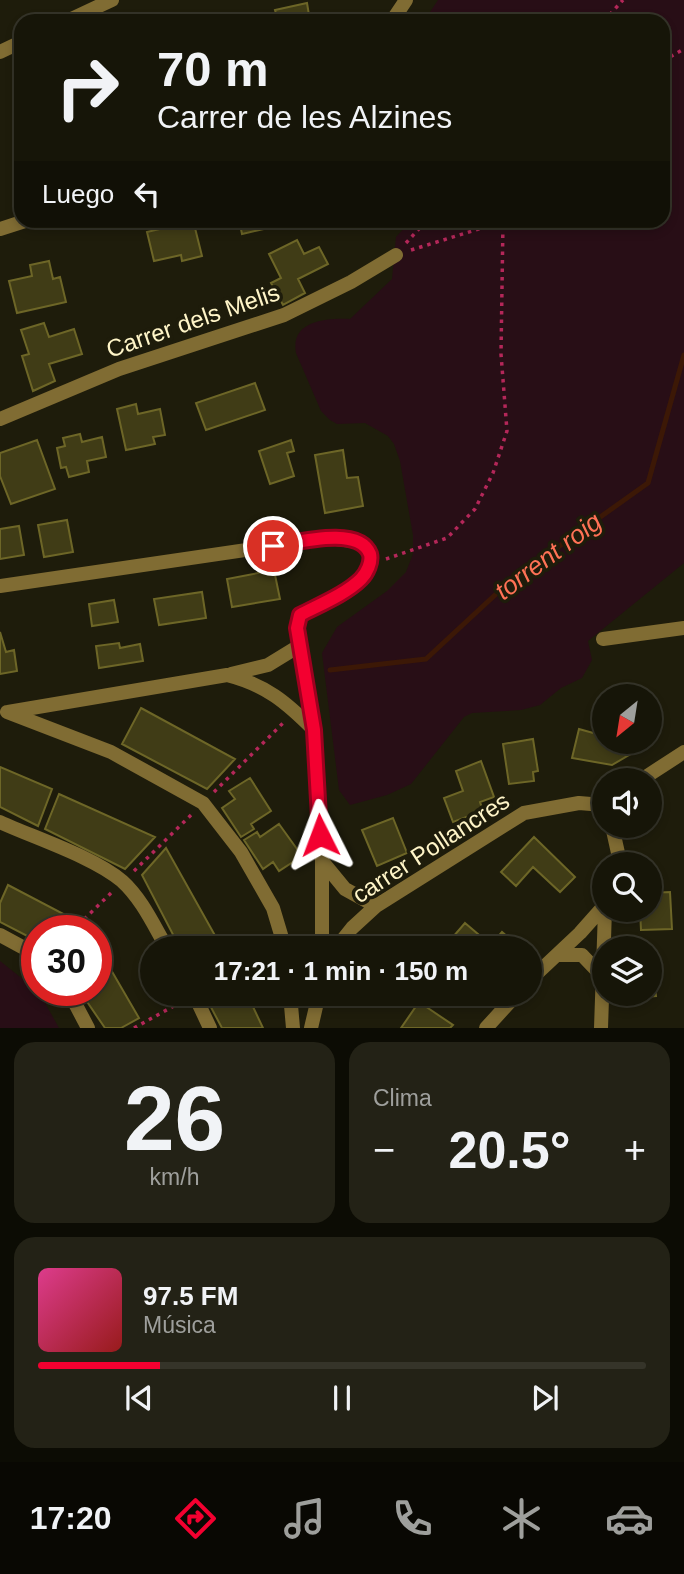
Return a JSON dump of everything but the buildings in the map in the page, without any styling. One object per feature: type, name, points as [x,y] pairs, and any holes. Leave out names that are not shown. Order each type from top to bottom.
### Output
[{"type":"street","points":[[82,14],[113,0]]},
{"type":"street","name":"Carrer dels Melis","points":[[0,419],[119,369],[285,315],[351,282],[396,255]]},
{"type":"street","points":[[0,586],[328,538],[361,542],[369,553],[371,563],[362,578],[300,615],[297,628],[314,730],[322,861],[321,936]]},
{"type":"street","points":[[603,639],[684,628]]},
{"type":"street","points":[[4,712],[227,675],[261,667],[299,646]]},
{"type":"street","points":[[227,675],[254,682],[295,711],[314,730]]},
{"type":"street","points":[[4,712],[111,752],[203,803],[241,852],[273,908],[281,936]]},
{"type":"street","points":[[659,768],[684,752]]},
{"type":"street","name":"carrer Pollancres","points":[[346,936],[376,906],[524,813],[579,803],[592,804]]},
{"type":"street","points":[[0,822],[104,869],[122,881],[141,902],[160,936]]},
{"type":"street","points":[[322,861],[345,889],[376,906]]},
{"type":"street","points":[[542,969],[592,920]]},
{"type":"street","points":[[0,935],[21,946]]},
{"type":"street","points":[[558,955],[582,955],[592,965]]},
{"type":"street","points":[[76,1006],[88,1028]]},
{"type":"street","points":[[200,1006],[210,1028]]},
{"type":"street","points":[[291,1006],[293,1028]]},
{"type":"street","points":[[311,1028],[316,1006]]},
{"type":"street","points":[[486,1028],[506,1006]]},
{"type":"street","points":[[601,1028],[602,1006]]},
{"type":"path","points":[[610,14],[623,0]]},
{"type":"path","points":[[396,255],[420,228]]},
{"type":"path","points":[[396,255],[484,228]]},
{"type":"path","points":[[371,563],[447,538],[475,509],[493,473],[507,431],[501,354],[503,228]]},
{"type":"path","points":[[88,915],[295,711]]},
{"type":"path","points":[[134,1028],[173,1006]]},
{"type":"shaded area","points":[[438,0],[684,0],[684,563],[588,641],[592,660],[582,678],[561,688],[540,705],[521,710],[472,713],[464,717],[411,784],[387,795],[350,805],[339,790],[322,653],[337,627],[387,591],[406,572],[413,554],[413,535],[400,461],[394,444],[388,436],[365,423],[337,424],[321,411],[296,353],[299,334],[304,328],[321,321],[350,319],[392,279],[396,237],[404,228],[670,228],[670,14],[429,14]]},
{"type":"shaded area","points":[[0,961],[21,978],[21,1006],[47,1006],[59,1028],[0,1028]]},
{"type":"waterway","name":"torrent roig","points":[[330,670],[426,659],[509,582],[648,483],[684,355]]},
{"type":"route","points":[[273,546],[328,538],[348,538],[361,542],[369,553],[371,563],[362,578],[300,615],[297,628],[314,730],[320,835]]}]
